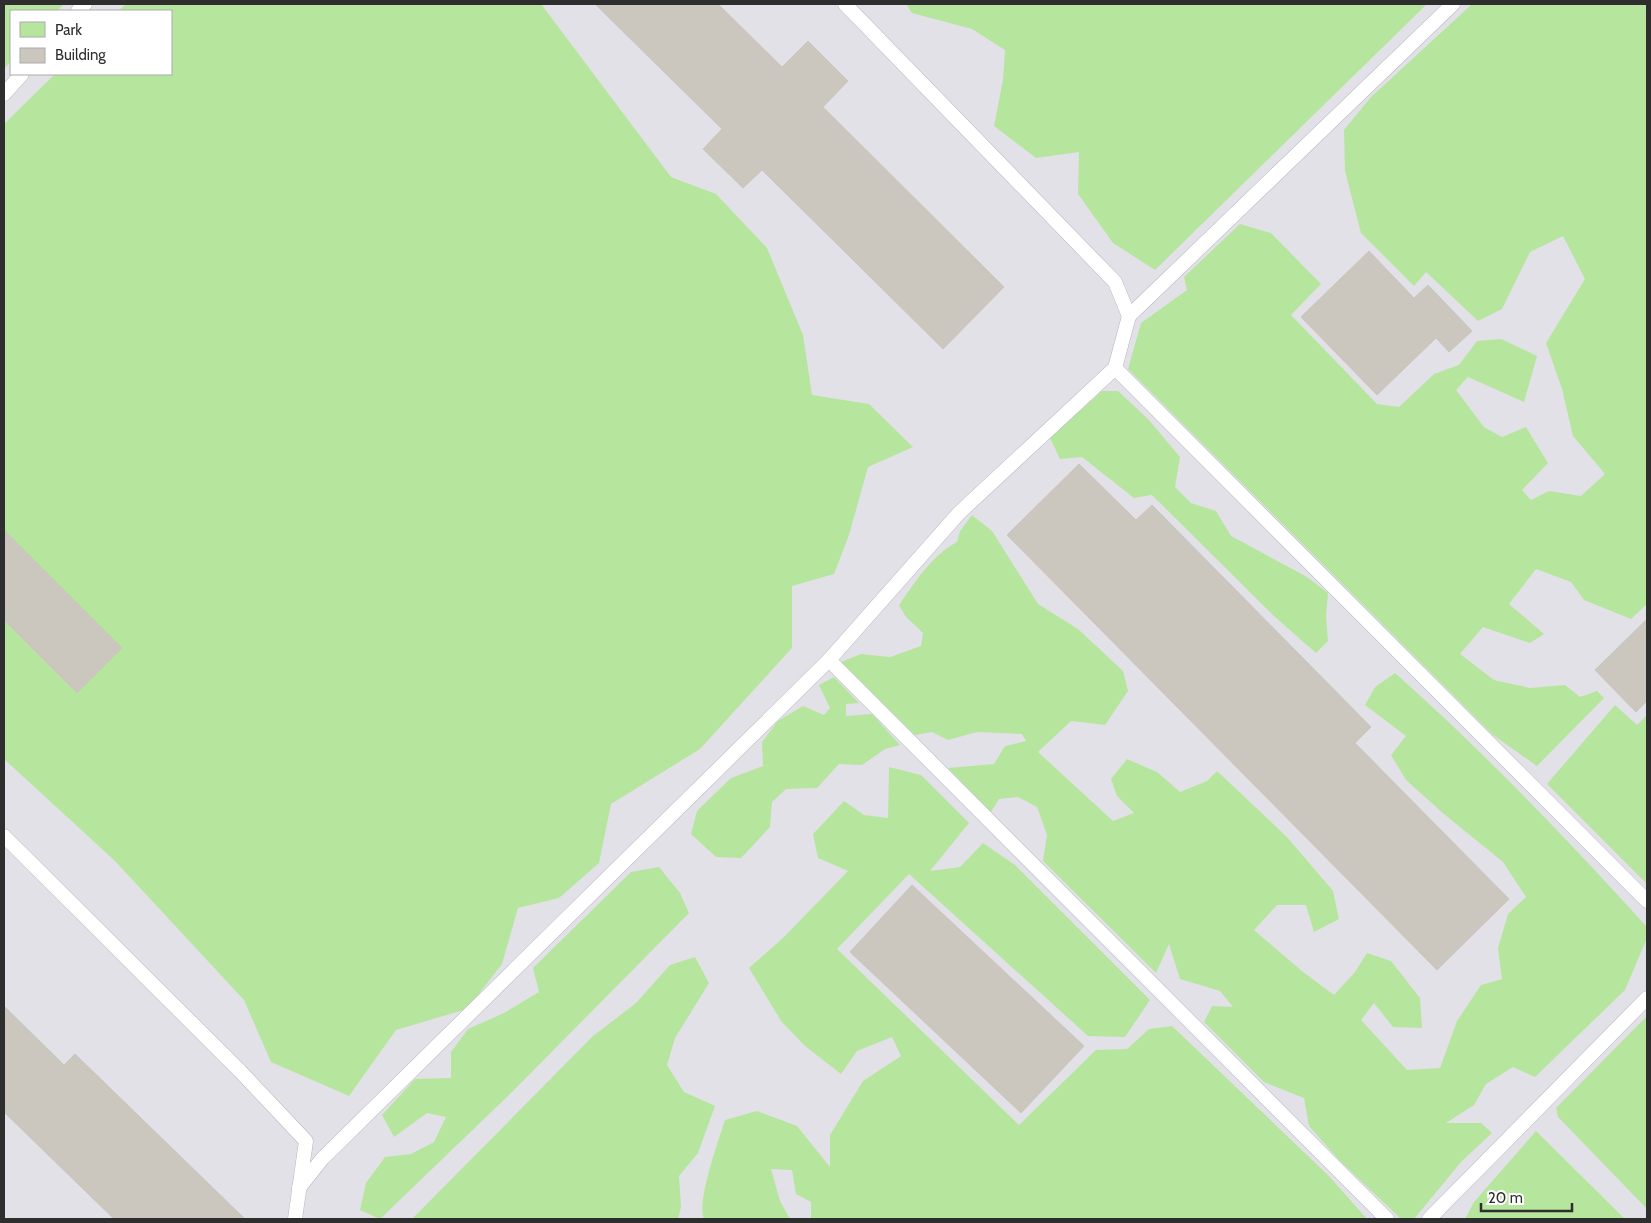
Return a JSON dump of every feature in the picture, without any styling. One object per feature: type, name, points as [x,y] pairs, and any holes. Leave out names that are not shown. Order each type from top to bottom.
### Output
[{"type":"lane","points":[[845,4],[1115,282],[1129,316]]},
{"type":"lane","points":[[300,1188],[322,1159],[828,660],[959,513],[1114,368],[1129,316],[1453,4]]},
{"type":"lane","points":[[4,94],[21,75]]},
{"type":"lane","points":[[1114,368],[1647,901]]},
{"type":"lane","points":[[828,660],[1387,1219]]},
{"type":"lane","points":[[4,836],[240,1071],[306,1142],[295,1219]]},
{"type":"lane","points":[[1429,1219],[1647,998]]},
{"type":"shaded area","points":[[4,4],[1647,4],[1647,1219],[4,1219]]},
{"type":"green space","points":[[4,4],[64,4],[58,10],[10,10],[10,62],[4,69]]},
{"type":"green space","points":[[126,4],[541,4],[671,177],[716,194],[767,248],[803,335],[812,395],[869,404],[913,447],[868,467],[849,535],[834,574],[792,586],[792,648],[700,749],[611,804],[599,863],[559,898],[518,908],[502,964],[467,1009],[396,1030],[349,1096],[271,1062],[244,1000],[115,861],[4,759],[4,124],[54,75],[172,75],[172,10],[119,10]]},
{"type":"green space","points":[[906,4],[1427,4],[1155,270],[1113,243],[1078,194],[1079,152],[1036,158],[994,126],[1003,80],[1005,50],[972,29],[912,13]]},
{"type":"green space","points":[[1472,4],[1647,4],[1647,604],[1631,619],[1584,600],[1571,582],[1536,569],[1509,604],[1544,634],[1530,643],[1483,627],[1460,654],[1494,680],[1530,688],[1565,685],[1580,697],[1597,691],[1604,698],[1537,766],[1493,735],[1128,369],[1141,323],[1187,290],[1184,277],[1240,224],[1271,233],[1321,284],[1291,315],[1377,404],[1399,407],[1434,374],[1459,365],[1477,341],[1501,339],[1537,356],[1524,402],[1468,377],[1456,390],[1484,427],[1502,437],[1526,427],[1548,463],[1522,490],[1531,500],[1549,491],[1581,496],[1605,474],[1573,436],[1562,389],[1546,343],[1585,279],[1563,236],[1530,252],[1502,309],[1478,321],[1426,272],[1414,286],[1361,233],[1345,171],[1344,130],[1371,97]]},
{"type":"green space","points":[[1102,391],[1118,391],[1148,419],[1180,457],[1175,487],[1191,503],[1216,511],[1231,536],[1307,577],[1328,593],[1326,616],[1328,641],[1316,653],[1275,617],[1152,495],[1134,498],[1082,457],[1060,459],[1050,438]]},
{"type":"green space","points":[[972,515],[992,531],[1038,604],[1078,629],[1123,671],[1128,691],[1105,725],[1071,721],[1038,752],[1113,821],[1134,813],[1117,796],[1111,779],[1127,759],[1157,772],[1180,792],[1207,781],[1217,771],[1287,837],[1333,891],[1339,919],[1314,932],[1306,905],[1277,905],[1254,930],[1303,972],[1334,995],[1355,972],[1367,953],[1391,961],[1420,998],[1422,1028],[1393,1027],[1374,1003],[1361,1020],[1407,1070],[1440,1068],[1457,1021],[1481,985],[1502,979],[1498,948],[1508,914],[1526,897],[1503,862],[1406,780],[1391,755],[1406,736],[1365,705],[1375,687],[1395,673],[1461,734],[1524,797],[1647,927],[1647,938],[1625,990],[1535,1077],[1513,1067],[1486,1084],[1474,1105],[1446,1123],[1481,1123],[1492,1133],[1461,1162],[1414,1219],[1401,1219],[1339,1160],[1309,1126],[1304,1098],[1264,1082],[1204,1022],[1212,1006],[1233,1007],[1220,991],[1180,979],[1169,944],[1156,973],[1043,861],[1047,835],[1037,807],[1018,797],[999,799],[991,812],[948,768],[994,764],[1005,746],[1026,741],[1022,734],[977,732],[948,740],[932,732],[915,735],[841,662],[861,654],[890,657],[921,646],[923,633],[906,617],[899,605],[918,578],[939,554],[957,542],[960,531]]},
{"type":"green space","points":[[834,677],[859,703],[846,704],[846,716],[872,714],[900,745],[885,749],[862,765],[839,764],[817,788],[786,789],[772,802],[770,827],[741,858],[716,857],[691,834],[697,811],[731,778],[763,766],[762,742],[778,721],[803,706],[824,715],[830,708],[819,685]]},
{"type":"green space","points":[[1615,705],[1637,725],[1647,715],[1647,884],[1547,784]]},
{"type":"green space","points":[[889,767],[921,775],[969,823],[930,871],[960,867],[983,843],[1015,865],[1150,1000],[1125,1037],[1088,1036],[909,874],[837,949],[1019,1125],[1096,1050],[1127,1049],[1149,1029],[1172,1026],[1329,1176],[1367,1219],[811,1219],[811,1202],[796,1194],[792,1170],[771,1169],[780,1201],[790,1219],[704,1219],[702,1211],[703,1199],[725,1120],[757,1111],[797,1126],[830,1167],[830,1135],[863,1081],[901,1056],[892,1037],[857,1051],[841,1074],[805,1046],[781,1021],[749,968],[784,937],[848,871],[818,858],[813,834],[844,801],[864,815],[888,818]]},
{"type":"green space","points":[[659,867],[680,893],[689,913],[513,1091],[380,1219],[360,1210],[366,1183],[385,1157],[411,1154],[434,1142],[446,1117],[427,1113],[394,1137],[382,1115],[415,1079],[451,1078],[451,1052],[468,1029],[504,1013],[539,992],[533,968],[631,872]]},
{"type":"green space","points":[[695,957],[709,983],[675,1038],[667,1065],[684,1092],[715,1106],[698,1153],[679,1176],[681,1207],[678,1219],[412,1219],[593,1036],[636,1003],[670,965]]},
{"type":"green space","points":[[1647,1016],[1647,1209],[1558,1117],[1556,1108]]},
{"type":"green space","points":[[1536,1131],[1625,1219],[1465,1219],[1474,1202]]},
{"type":"building","points":[[595,4],[718,4],[782,67],[808,41],[848,81],[823,107],[1004,287],[943,349],[762,170],[743,188],[703,149],[722,129]]},
{"type":"building","points":[[1369,251],[1414,298],[1428,285],[1472,331],[1449,352],[1436,338],[1377,395],[1301,317]]},
{"type":"building","points":[[1079,464],[1136,520],[1152,505],[1371,727],[1355,743],[1509,899],[1437,970],[1007,535]]},
{"type":"building","points":[[4,530],[122,648],[77,693],[4,620]]},
{"type":"building","points":[[1647,619],[1647,701],[1636,712],[1595,670]]},
{"type":"building","points":[[912,885],[1084,1046],[1021,1113],[850,952]]},
{"type":"building","points":[[4,1006],[64,1065],[75,1054],[245,1219],[114,1219],[4,1112]]}]
